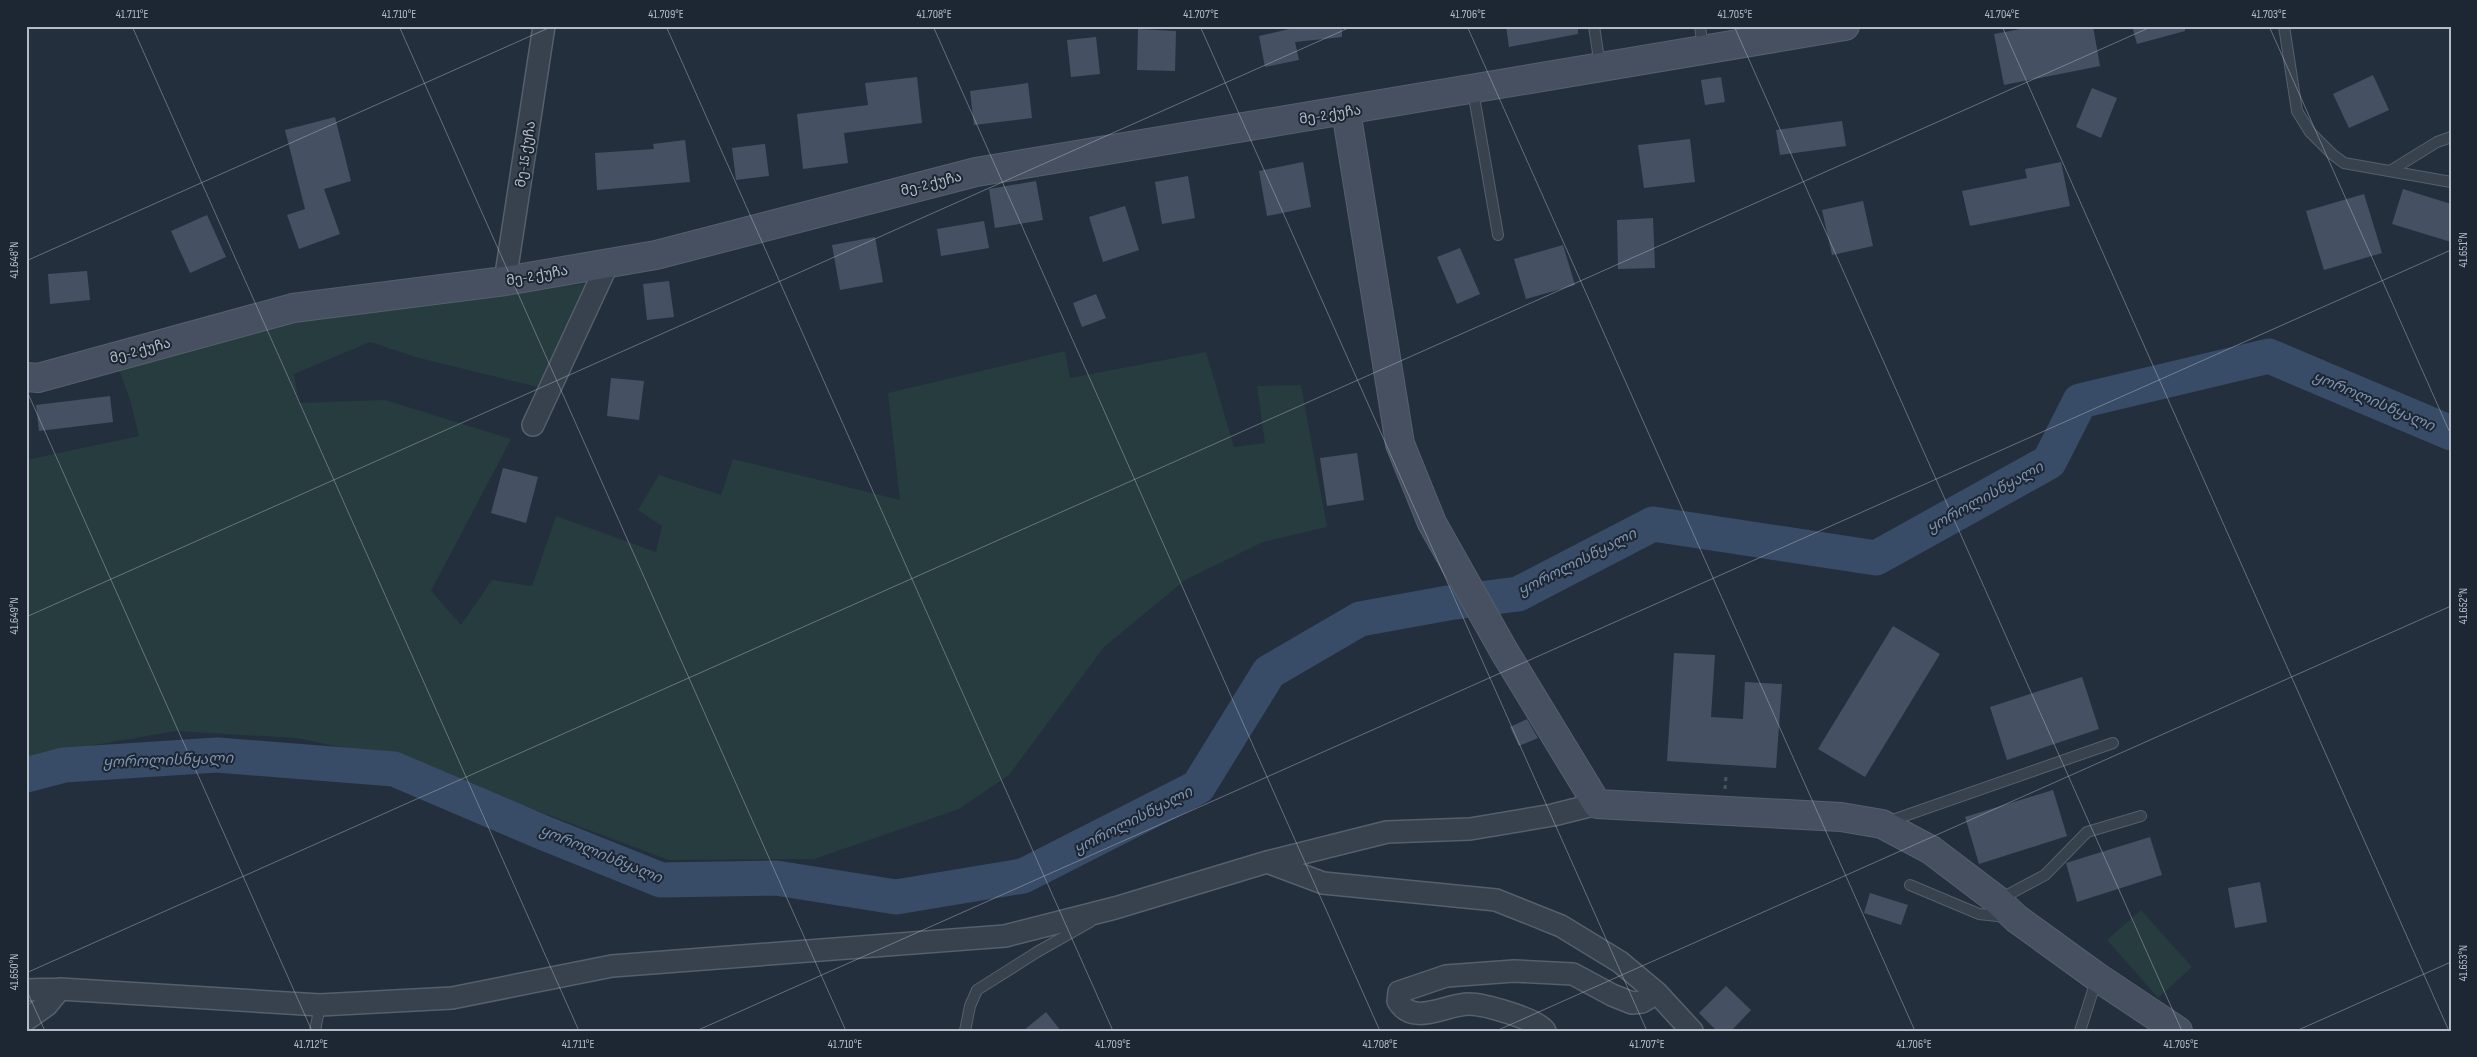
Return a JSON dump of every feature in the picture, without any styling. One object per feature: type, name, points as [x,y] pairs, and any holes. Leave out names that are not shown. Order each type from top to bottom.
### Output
[{"type":"street","name":"მე-15 ქუჩა","points":[[506,281],[544,26]]},
{"type":"street","name":"მე-2 ქუჩა","points":[[26,377],[38,378],[293,308],[506,281],[656,255],[976,172],[1473,90],[1600,66],[1701,38],[1845,26]]},
{"type":"street","points":[[1346,111],[1400,444],[1432,524],[1504,651],[1597,804]]},
{"type":"street","points":[[533,425],[608,263]]},
{"type":"street","points":[[26,990],[60,988],[320,1005],[452,998],[612,966],[1005,936],[1115,908],[1267,862],[1386,832],[1470,829],[1553,815],[1597,804],[1841,816],[1882,824],[1932,850],[1998,900],[2017,919],[2097,977],[2178,1031]]},
{"type":"street","points":[[1267,862],[1323,883],[1496,900],[1561,926],[1620,962],[1657,993],[1692,1031]]},
{"type":"street","points":[[1545,1031],[1523,1017],[1470,1004],[1414,1014],[1403,1010],[1398,1001],[1399,992],[1446,976],[1514,971],[1573,974],[1632,1003],[1642,1002],[1657,993]]},
{"type":"street","points":[[26,1020],[47,1005],[60,988]]},
{"type":"lane","points":[[1594,26],[1600,66]]},
{"type":"lane","points":[[2284,26],[2297,111],[2310,132],[2332,154],[2344,163],[2451,182]]},
{"type":"lane","points":[[1473,90],[1498,235]]},
{"type":"lane","points":[[2390,171],[2437,142],[2451,136]]},
{"type":"lane","points":[[1882,824],[2112,743]]},
{"type":"lane","points":[[1998,900],[2046,875],[2087,832],[2141,816]]},
{"type":"lane","points":[[1910,885],[1979,914],[2017,919]]},
{"type":"lane","points":[[965,1031],[970,1006],[977,990],[1038,952],[1115,908]]},
{"type":"lane","points":[[2080,1031],[2097,977]]},
{"type":"lane","points":[[315,1031],[320,1005]]},
{"type":"green space","points":[[591,283],[538,387],[419,358],[370,342],[294,374],[299,403],[385,400],[511,439],[431,591],[461,625],[492,580],[532,586],[556,516],[656,552],[662,526],[638,510],[659,475],[721,495],[733,459],[900,500],[888,393],[1065,351],[1070,378],[1206,352],[1234,447],[1265,443],[1257,386],[1301,385],[1327,527],[1263,542],[1185,580],[1104,647],[1009,775],[959,809],[814,859],[669,860],[404,761],[297,738],[175,731],[26,757],[26,460],[139,436],[130,400],[119,369],[304,317]]},
{"type":"green space","points":[[2141,910],[2192,967],[2158,998],[2107,940]]},
{"type":"building","points":[[1302,26],[1342,26],[1342,37],[1295,42],[1299,60],[1265,67],[1259,36]]},
{"type":"building","points":[[1506,26],[1578,26],[1578,34],[1509,47]]},
{"type":"building","points":[[2036,26],[2093,26],[2100,66],[2004,85],[1994,34]]},
{"type":"building","points":[[2132,26],[2185,26],[2185,31],[2137,44]]},
{"type":"building","points":[[1138,29],[1176,31],[1175,71],[1137,70]]},
{"type":"building","points":[[1096,37],[1100,74],[1071,77],[1067,40]]},
{"type":"building","points":[[2373,75],[2389,110],[2349,128],[2333,94]]},
{"type":"building","points":[[917,77],[922,123],[844,133],[848,163],[803,169],[797,114],[868,105],[865,83]]},
{"type":"building","points":[[1721,77],[1725,102],[1705,105],[1701,80]]},
{"type":"building","points":[[1028,83],[1032,118],[974,125],[970,91]]},
{"type":"building","points":[[2092,88],[2117,98],[2101,138],[2076,127]]},
{"type":"building","points":[[335,117],[351,181],[324,189],[340,234],[299,249],[287,215],[305,209],[285,130]]},
{"type":"building","points":[[1842,121],[1846,146],[1780,155],[1776,130]]},
{"type":"building","points":[[1690,139],[1695,182],[1644,188],[1638,145]]},
{"type":"building","points":[[685,140],[690,182],[597,190],[595,153],[654,149],[653,144]]},
{"type":"building","points":[[765,144],[769,176],[736,180],[732,148]]},
{"type":"building","points":[[1303,162],[1311,207],[1267,216],[1259,171]]},
{"type":"building","points":[[2061,162],[2070,206],[1970,226],[1962,191],[2027,178],[2025,169]]},
{"type":"building","points":[[1188,176],[1195,218],[1162,224],[1155,182]]},
{"type":"building","points":[[1036,181],[1043,220],[995,228],[989,189]]},
{"type":"building","points":[[2403,189],[2451,204],[2451,242],[2392,224]]},
{"type":"building","points":[[2364,194],[2382,253],[2324,270],[2306,211]]},
{"type":"building","points":[[1863,201],[1873,246],[1832,255],[1822,210]]},
{"type":"building","points":[[1125,206],[1139,250],[1103,262],[1089,217]]},
{"type":"building","points":[[207,215],[226,257],[190,273],[171,231]]},
{"type":"building","points":[[1653,218],[1655,268],[1618,269],[1617,220]]},
{"type":"building","points":[[984,221],[989,248],[941,256],[937,229]]},
{"type":"building","points":[[875,237],[883,282],[840,290],[832,245]]},
{"type":"building","points":[[1563,245],[1575,285],[1526,299],[1514,259]]},
{"type":"building","points":[[1460,248],[1480,294],[1457,304],[1437,257]]},
{"type":"building","points":[[87,271],[90,300],[50,304],[48,274]]},
{"type":"building","points":[[669,281],[674,317],[647,320],[643,284]]},
{"type":"building","points":[[1096,294],[1106,318],[1082,327],[1073,303]]},
{"type":"building","points":[[611,378],[644,381],[639,420],[607,416]]},
{"type":"building","points":[[110,396],[113,422],[39,431],[36,405]]},
{"type":"building","points":[[1357,453],[1364,500],[1327,506],[1320,458]]},
{"type":"building","points":[[503,468],[538,477],[526,523],[491,513]]},
{"type":"building","points":[[1893,626],[1940,654],[1865,777],[1818,749]]},
{"type":"building","points":[[1674,653],[1715,655],[1711,717],[1743,719],[1745,682],[1782,684],[1776,768],[1667,761]]},
{"type":"building","points":[[2082,677],[2099,729],[2007,760],[1990,707]]},
{"type":"building","points":[[1527,719],[1538,738],[1519,746],[1510,727]]},
{"type":"building","points":[[2053,790],[2067,836],[1979,864],[1965,817]]},
{"type":"building","points":[[2150,837],[2162,875],[2077,902],[2066,863]]},
{"type":"building","points":[[2260,882],[2267,922],[2235,928],[2228,888]]},
{"type":"building","points":[[1870,893],[1908,905],[1901,925],[1864,913]]},
{"type":"building","points":[[1726,986],[1751,1010],[1731,1031],[1717,1031],[1699,1013]]},
{"type":"building","points":[[1046,1012],[1061,1031],[1023,1031]]},
{"type":"waterway","name":"ყოროლისწყალი","points":[[26,775],[64,765],[217,755],[394,769],[544,833],[661,880],[776,878],[896,897],[1023,876],[1198,787],[1269,672],[1360,619],[1448,603],[1518,594],[1653,524],[1876,558],[2049,462],[2080,401],[2269,356],[2451,433]]}]
